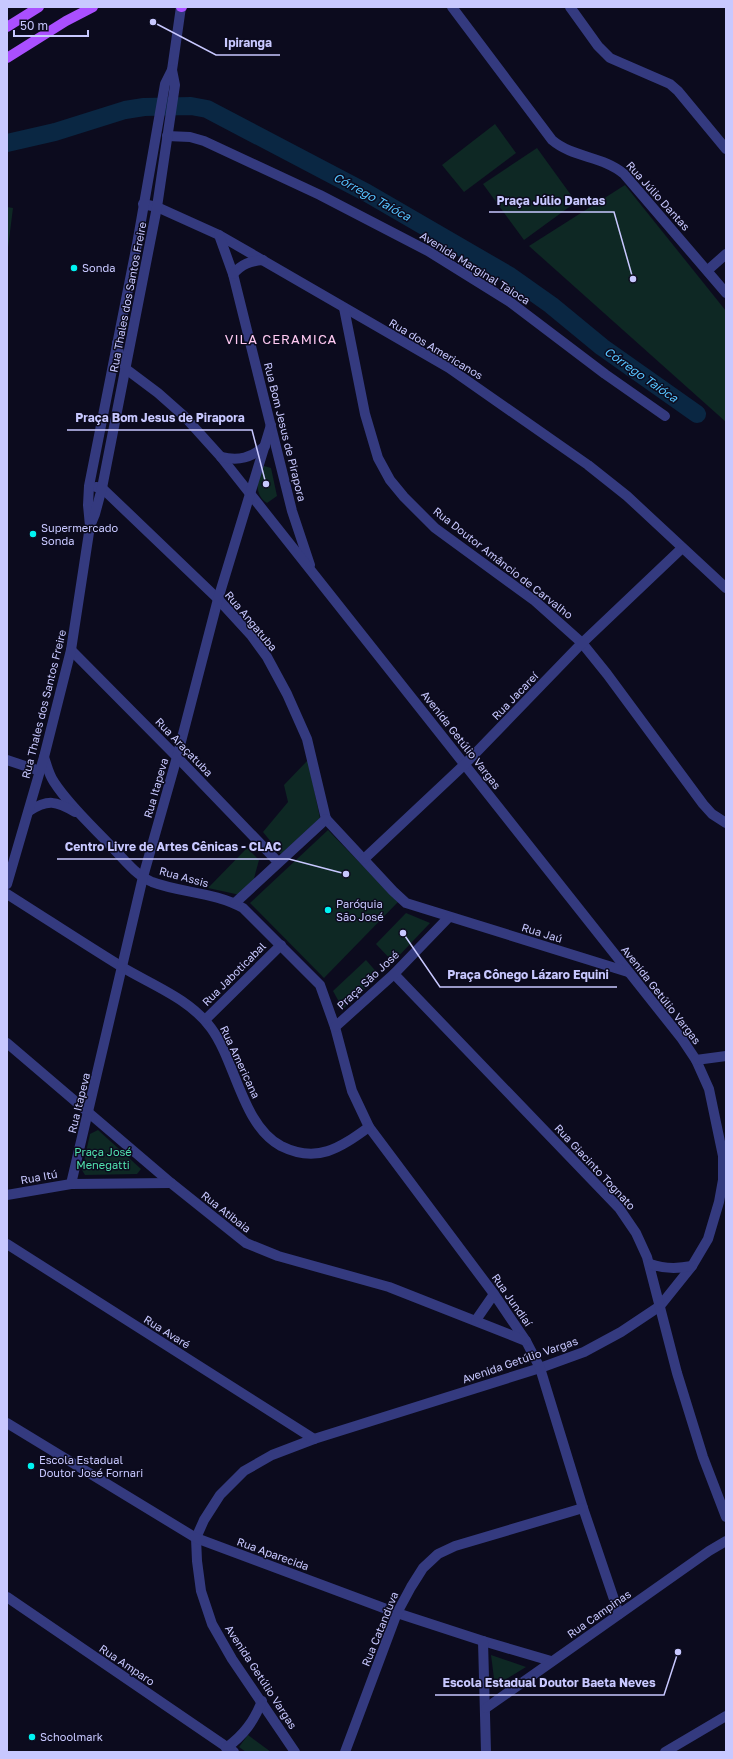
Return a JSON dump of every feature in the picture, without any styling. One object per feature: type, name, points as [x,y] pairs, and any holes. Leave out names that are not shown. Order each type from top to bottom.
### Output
[{"type":"main road","points":[[7,27],[39,7]]},
{"type":"main road","points":[[7,58],[66,21],[93,7]]},
{"type":"street","name":"Rua Thales dos Santos Freire","points":[[90,526],[88,505],[89,486],[137,244],[143,204],[166,112],[182,7]]},
{"type":"street","name":"Rua Júlio Dantas","points":[[452,7],[552,140],[574,154],[604,162],[617,168],[632,182],[726,293]]},
{"type":"street","points":[[570,7],[598,46],[610,58],[670,84],[678,91],[726,149]]},
{"type":"street","name":"Rua Thales dos Santos Freire","points":[[7,884],[29,812],[71,650],[90,526],[98,505],[102,488],[158,207],[167,136],[166,112]]},
{"type":"street","name":"Avenida Marginal Taioca","points":[[167,136],[190,137],[204,141],[320,195],[422,248],[510,302],[600,370],[665,416]]},
{"type":"street","name":"Rua dos Americanos","points":[[143,204],[158,207],[219,235],[449,368],[588,465],[627,496],[726,588]]},
{"type":"street","name":"Rua Bom Jesus de Pirapora","points":[[219,235],[234,274],[292,511],[313,571]]},
{"type":"street","points":[[708,270],[726,254]]},
{"type":"street","points":[[234,274],[247,262],[263,260]]},
{"type":"street","name":"Rua Doutor Amâncio de Carvalho","points":[[344,308],[365,414],[378,458],[390,480],[404,497],[435,528],[535,601],[582,644],[607,674],[703,804],[712,814],[726,823]]},
{"type":"street","points":[[117,343],[119,353],[126,369]]},
{"type":"street","name":"Avenida Getúlio Vargas","points":[[126,369],[184,416],[221,457],[313,571],[682,1039],[696,1060],[709,1089],[723,1156],[723,1204],[708,1239],[692,1266],[660,1306],[621,1332],[584,1352],[540,1368],[314,1439],[272,1455],[244,1471],[220,1495],[204,1520],[196,1538],[201,1591],[212,1624],[232,1659],[262,1701],[295,1752]]},
{"type":"street","name":"Rua Itapeva","points":[[71,1184],[89,1113],[143,877],[177,757],[218,599],[250,492],[266,446],[271,425]]},
{"type":"street","points":[[221,457],[232,460],[242,460],[266,446]]},
{"type":"street","points":[[89,486],[102,488]]},
{"type":"street","name":"Rua Angatuba","points":[[102,488],[218,599],[259,646],[277,672],[307,739],[326,819]]},
{"type":"street","name":"Rua Jacareí","points":[[364,859],[465,764],[582,644],[682,548]]},
{"type":"street","name":"Rua Araçatuba","points":[[71,650],[278,862]]},
{"type":"street","name":"Rua Assis","points":[[44,757],[50,776],[54,783],[81,814],[143,877],[167,887],[235,904]]},
{"type":"street","points":[[7,760],[40,771]]},
{"type":"street","name":"Rua Assis","points":[[29,812],[41,804],[52,802],[63,805],[81,814]]},
{"type":"street","points":[[235,904],[278,862],[326,819],[393,892],[406,903],[449,918]]},
{"type":"street","name":"Rua Americana","points":[[7,894],[123,967],[178,999],[205,1020],[217,1036],[249,1109],[259,1126],[279,1145],[300,1153],[324,1153],[345,1144],[369,1127]]},
{"type":"street","name":"Praça São José","points":[[235,904],[243,908],[320,985],[335,1027],[394,974],[449,918]]},
{"type":"street","name":"Rua Jaú","points":[[449,918],[628,972]]},
{"type":"street","name":"Rua Jaboticabal","points":[[205,1020],[281,945]]},
{"type":"street","name":"Rua Giacinto Tognato","points":[[394,974],[619,1208],[636,1233],[650,1264],[677,1373],[703,1457],[726,1517]]},
{"type":"street","name":"Rua Jundiaí","points":[[335,1027],[352,1091],[369,1127],[494,1294],[526,1341],[540,1368],[583,1508],[619,1614]]},
{"type":"street","name":"Rua Atibaia","points":[[7,1043],[171,1183],[246,1243],[261,1250],[383,1285],[476,1320],[526,1341]]},
{"type":"street","points":[[696,1060],[726,1056]]},
{"type":"street","name":"Rua Itú","points":[[7,1195],[71,1184],[98,1182],[171,1183]]},
{"type":"street","name":"Rua Avaré","points":[[7,1244],[314,1439]]},
{"type":"street","points":[[650,1264],[664,1268],[678,1269],[692,1266]]},
{"type":"street","points":[[476,1320],[494,1294]]},
{"type":"street","name":"Rua Aparecida","points":[[7,1423],[196,1538],[397,1613],[483,1642],[551,1661]]},
{"type":"street","name":"Rua Catanduva","points":[[345,1752],[397,1613],[423,1568],[438,1554],[455,1546],[583,1508]]},
{"type":"street","name":"Rua Campinas","points":[[486,1708],[551,1661],[726,1541]]},
{"type":"street","name":"Rua Amparo","points":[[7,1597],[230,1750]]},
{"type":"street","points":[[483,1642],[486,1752]]},
{"type":"street","points":[[230,1750],[247,1730],[262,1701]]},
{"type":"street","points":[[665,1752],[726,1716]]},
{"type":"green space","points":[[495,124],[516,153],[464,192],[442,165]]},
{"type":"green space","points":[[537,148],[576,202],[524,240],[483,184]]},
{"type":"green space","points":[[625,185],[726,311],[726,422],[529,246]]},
{"type":"green space","points":[[7,207],[13,208],[8,248],[7,248]]},
{"type":"green space","points":[[264,466],[271,468],[277,496],[267,503],[258,492],[258,482],[261,468]]},
{"type":"green space","points":[[308,760],[320,818],[281,854],[263,832],[288,802],[284,785]]},
{"type":"green space","points":[[328,830],[398,902],[324,978],[250,903]]},
{"type":"green space","points":[[247,848],[259,860],[253,882],[240,895],[208,888]]},
{"type":"green space","points":[[406,913],[430,923],[393,962],[376,944]]},
{"type":"green space","points":[[366,960],[379,975],[343,1009],[333,991]]},
{"type":"green space","name":"Praça José Menegatti","points":[[98,1130],[141,1169],[137,1174],[85,1175],[82,1170],[90,1134]]},
{"type":"green space","points":[[491,1655],[526,1667],[495,1686]]},
{"type":"green space","points":[[248,1735],[271,1752],[246,1752],[239,1747]]},
{"type":"waterway","name":"Córrego Taióca","points":[[7,143],[55,132],[125,110],[144,107],[191,106],[207,109],[367,193],[510,276],[551,305],[602,347],[697,414]]},
{"type":"place","name":"Ipiranga","points":[[153,22]]},
{"type":"place","name":"Sonda","points":[[74,268]]},
{"type":"place","name":"Praça Júlio Dantas","points":[[633,279]]},
{"type":"place","name":"Praça Bom Jesus de Pirapora","points":[[266,484]]},
{"type":"place","name":"Supermercado Sonda","points":[[33,534]]},
{"type":"place","name":"Centro Livre de Artes Cênicas - CLAC","points":[[346,874]]},
{"type":"place","name":"Paróquia São José","points":[[328,910]]},
{"type":"place","name":"Praça Cônego Lázaro Equini","points":[[403,933]]},
{"type":"place","name":"Escola Estadual Doutor José Fornari","points":[[31,1466]]},
{"type":"place","name":"Escola Estadual Doutor Baeta Neves","points":[[678,1652]]},
{"type":"place","name":"Schoolmark","points":[[32,1737]]},
{"type":"district","name":"VILA CERAMICA","points":[[281,339]]}]
